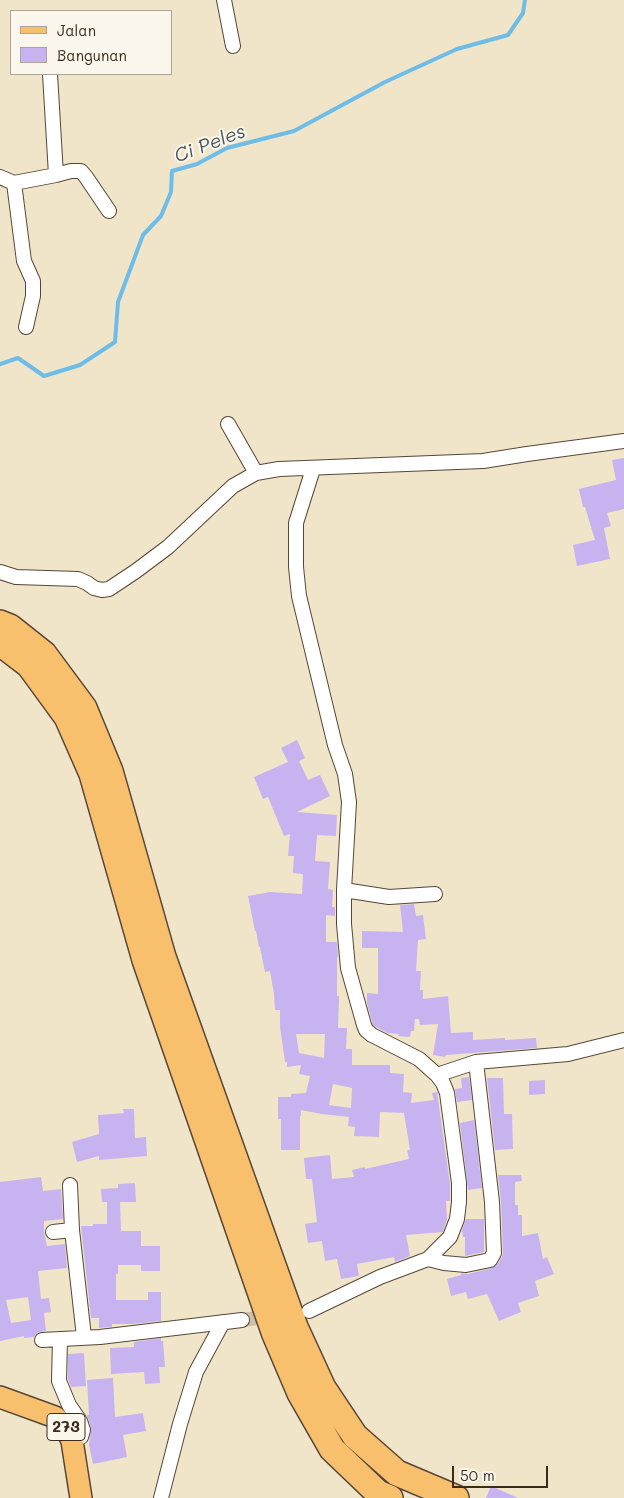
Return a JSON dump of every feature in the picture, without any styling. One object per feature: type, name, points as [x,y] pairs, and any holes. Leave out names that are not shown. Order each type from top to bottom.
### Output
[{"type":"highway","points":[[0,623],[10,627],[44,654],[84,708],[110,771],[163,957],[295,1327],[323,1388],[355,1436],[397,1472],[456,1498]]},
{"type":"highway","points":[[0,643],[29,665],[67,716],[92,774],[145,960],[274,1332],[300,1393],[332,1448],[378,1493],[390,1498]]},
{"type":"main road","name":"273","points":[[0,1397],[55,1417],[66,1427],[72,1441],[81,1498]]},
{"type":"street","points":[[224,0],[234,46]]},
{"type":"street","points":[[50,75],[56,175]]},
{"type":"street","points":[[0,178],[14,183],[71,171],[81,171],[109,211]]},
{"type":"street","points":[[14,183],[24,261],[33,281],[33,296],[26,327]]},
{"type":"street","points":[[228,424],[256,473]]},
{"type":"street","points":[[0,572],[16,577],[78,579],[94,588],[108,589],[136,571],[168,546],[233,486],[256,473],[279,469],[483,461],[624,441]]},
{"type":"street","points":[[309,1312],[380,1277],[428,1259],[450,1238],[457,1219],[459,1202],[459,1183],[447,1093],[443,1083],[437,1074],[419,1060],[366,1030],[348,968],[344,924],[344,890],[349,802],[345,774],[335,745],[299,596],[296,566],[296,523],[312,469]]},
{"type":"street","points":[[344,890],[389,897],[435,894]]},
{"type":"street","points":[[437,1074],[476,1062],[568,1054],[624,1040]]},
{"type":"street","points":[[428,1259],[466,1265],[490,1260],[494,1253],[492,1202],[476,1062]]},
{"type":"street","points":[[70,1185],[72,1230],[84,1337]]},
{"type":"street","points":[[53,1232],[72,1230]]},
{"type":"street","points":[[42,1340],[100,1337],[242,1320]]},
{"type":"street","points":[[161,1498],[196,1372],[223,1322]]},
{"type":"street","points":[[60,1339],[59,1381],[69,1405],[80,1421],[83,1430],[81,1437],[72,1441]]},
{"type":"building","points":[[624,458],[624,509],[607,513],[611,526],[604,528],[610,559],[577,566],[573,545],[595,540],[585,507],[583,507],[579,489],[616,480],[612,460]]},
{"type":"building","points":[[297,740],[305,758],[299,761],[308,780],[320,775],[330,796],[297,812],[337,815],[336,836],[317,835],[315,861],[330,862],[328,889],[333,890],[332,907],[335,907],[335,916],[326,915],[326,942],[337,942],[338,1028],[347,1028],[346,1049],[352,1049],[352,1065],[390,1065],[390,1073],[404,1074],[403,1092],[412,1093],[411,1103],[434,1100],[432,1093],[437,1092],[450,1184],[450,1201],[446,1201],[447,1219],[443,1232],[406,1235],[410,1256],[395,1262],[394,1257],[357,1264],[359,1276],[341,1279],[337,1259],[325,1261],[322,1241],[308,1243],[305,1224],[317,1222],[312,1179],[306,1179],[304,1158],[330,1155],[332,1179],[354,1177],[352,1170],[409,1159],[407,1150],[410,1150],[404,1113],[380,1112],[379,1137],[354,1136],[355,1127],[348,1126],[349,1117],[301,1110],[300,1150],[281,1150],[281,1119],[278,1119],[278,1097],[291,1097],[291,1094],[306,1093],[310,1076],[299,1074],[301,1065],[287,1067],[287,1062],[285,1062],[280,1027],[280,1010],[275,1010],[270,971],[265,972],[248,896],[270,892],[302,894],[303,874],[293,873],[294,856],[288,856],[290,834],[284,836],[268,797],[263,799],[254,777],[288,762],[281,748]],"holes":[[[296,1034],[325,1034],[324,1058],[299,1053]],[[333,1084],[352,1088],[351,1108],[329,1105]]]},
{"type":"building","points":[[414,904],[416,916],[423,915],[426,939],[418,940],[416,971],[421,971],[420,990],[423,990],[423,999],[448,996],[451,1033],[473,1032],[473,1040],[536,1038],[537,1048],[446,1055],[445,1057],[433,1055],[438,1024],[420,1025],[419,1019],[415,1019],[414,1031],[411,1031],[410,1037],[387,1033],[373,1025],[367,1003],[367,993],[378,994],[378,948],[362,948],[362,931],[403,932],[400,905]]},
{"type":"building","points":[[469,1077],[472,1100],[457,1102],[455,1089],[462,1088],[461,1078]]},
{"type":"building","points":[[487,1078],[503,1078],[504,1114],[512,1114],[513,1149],[495,1150]]},
{"type":"building","points":[[545,1080],[545,1094],[529,1095],[529,1081]]},
{"type":"building","points":[[123,1109],[134,1109],[135,1138],[146,1137],[147,1156],[99,1160],[99,1156],[77,1162],[72,1142],[99,1134],[98,1115],[124,1113]]},
{"type":"building","points":[[474,1120],[482,1188],[468,1190],[460,1123]]},
{"type":"building","points":[[498,1175],[521,1175],[522,1181],[515,1182],[515,1205],[518,1205],[518,1215],[522,1215],[522,1236],[538,1233],[543,1259],[547,1257],[554,1274],[535,1281],[539,1296],[518,1303],[521,1312],[499,1321],[487,1294],[468,1299],[466,1292],[451,1296],[447,1279],[461,1275],[461,1273],[468,1274],[492,1268],[497,1265],[502,1257],[501,1202]]},
{"type":"building","points":[[41,1177],[43,1191],[61,1189],[63,1219],[44,1221],[44,1232],[47,1246],[65,1244],[67,1268],[38,1271],[41,1299],[49,1298],[51,1312],[44,1313],[46,1331],[38,1332],[34,1337],[24,1338],[24,1336],[0,1341],[0,1182]],"holes":[[[28,1297],[31,1320],[11,1323],[6,1300]]]},
{"type":"building","points":[[135,1183],[136,1202],[120,1202],[121,1231],[141,1231],[141,1246],[160,1246],[160,1271],[141,1271],[141,1265],[118,1265],[116,1300],[148,1300],[148,1292],[161,1292],[161,1321],[112,1324],[112,1327],[99,1328],[99,1318],[91,1318],[81,1226],[107,1224],[107,1202],[102,1202],[101,1189],[118,1188],[118,1184]]},
{"type":"building","points":[[466,1219],[484,1219],[484,1252],[465,1256],[465,1237],[463,1237],[462,1230]]},
{"type":"building","points":[[161,1338],[161,1341],[163,1341],[165,1367],[159,1367],[160,1383],[145,1384],[144,1372],[111,1374],[110,1348],[134,1347],[134,1342]]},
{"type":"building","points":[[84,1353],[86,1386],[71,1387],[68,1379],[68,1354]]},
{"type":"building","points":[[113,1378],[115,1417],[143,1413],[146,1431],[123,1435],[127,1457],[93,1464],[89,1445],[91,1428],[87,1415],[89,1415],[87,1380]]},
{"type":"building","points":[[491,1486],[518,1498],[486,1498]]},
{"type":"waterway","name":"Ci Peles","points":[[0,364],[18,358],[44,376],[80,365],[115,342],[118,302],[143,235],[161,216],[171,192],[172,171],[197,164],[227,148],[294,131],[385,82],[457,49],[508,35],[523,13],[525,0]]},
{"type":"tunnel","points":[[242,1320],[274,1316]]}]
